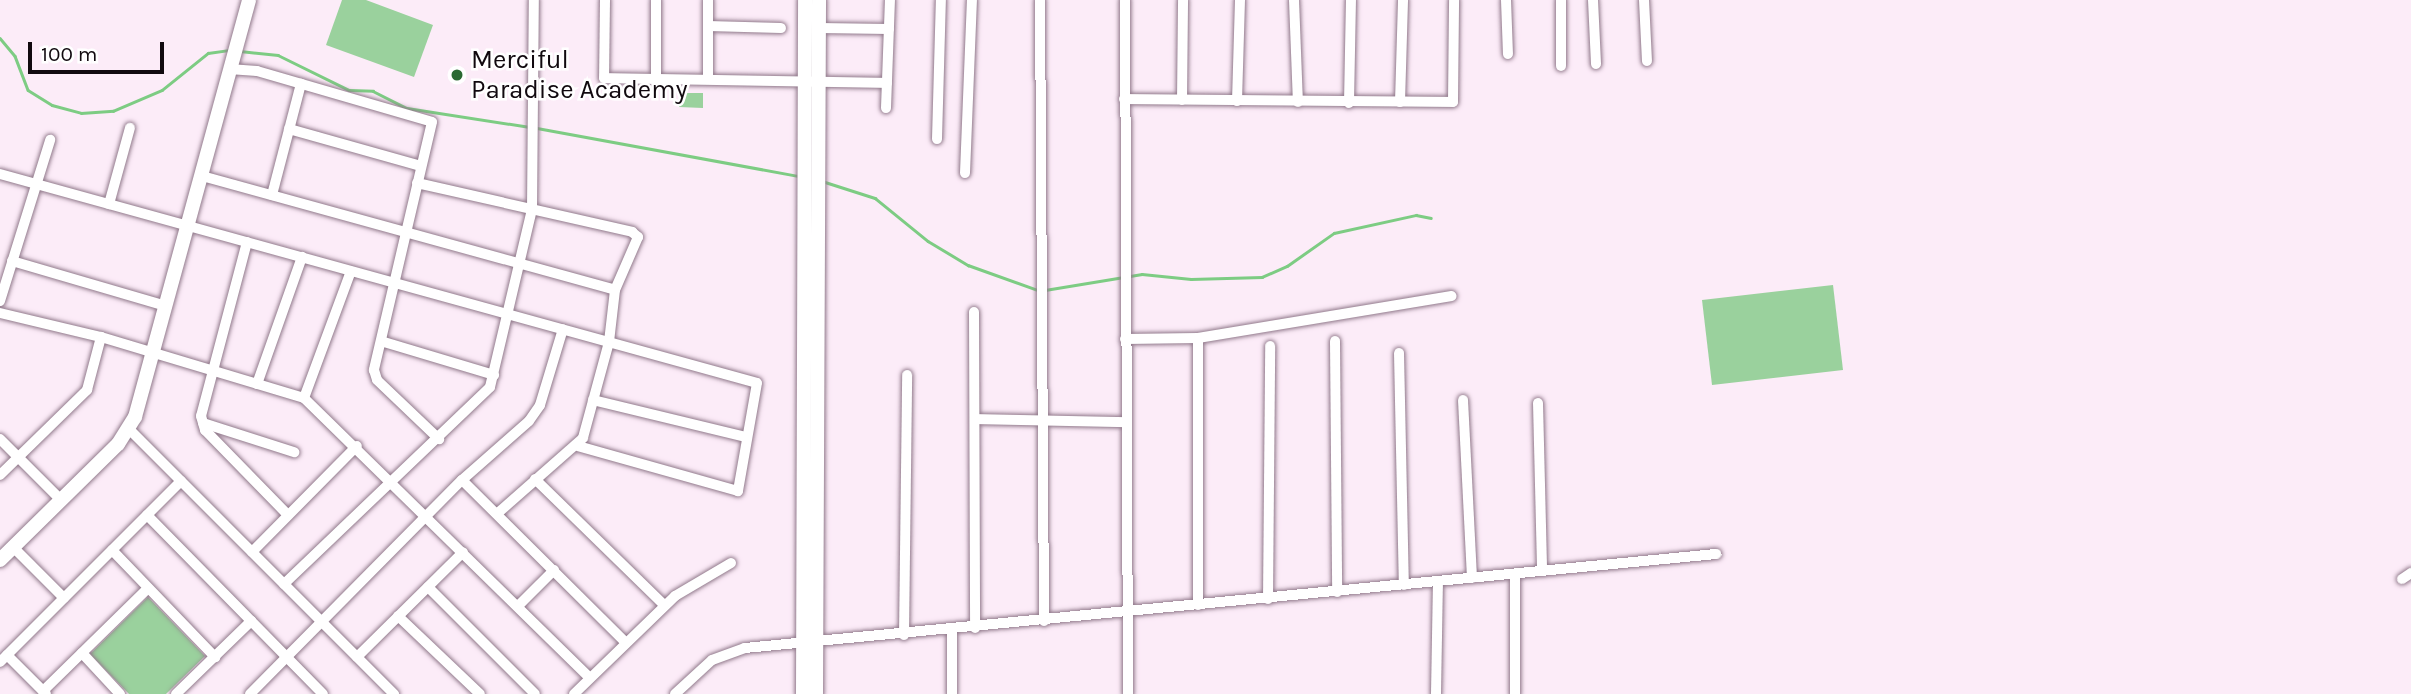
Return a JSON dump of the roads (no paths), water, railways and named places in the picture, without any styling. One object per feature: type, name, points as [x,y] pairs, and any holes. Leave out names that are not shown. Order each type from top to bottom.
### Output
[{"type":"street","points":[[0,560],[130,429],[153,354],[249,0]]},
{"type":"street","points":[[285,584],[391,480],[439,439],[490,387],[505,313],[532,210],[534,0]]},
{"type":"street","points":[[604,0],[604,78],[887,83]]},
{"type":"street","points":[[656,0],[656,78]]},
{"type":"street","points":[[708,0],[708,79]]},
{"type":"street","points":[[803,694],[810,643],[820,163],[805,0]]},
{"type":"street","points":[[816,694],[810,643],[804,158],[819,28],[819,0]]},
{"type":"street","points":[[886,108],[890,0]]},
{"type":"street","points":[[937,139],[941,0]]},
{"type":"street","points":[[965,173],[972,0]]},
{"type":"street","points":[[1040,0],[1040,421],[1044,621]]},
{"type":"street","points":[[1125,0],[1124,422],[1128,694]]},
{"type":"street","points":[[1182,100],[1183,0]]},
{"type":"street","points":[[1237,101],[1240,0]]},
{"type":"street","points":[[1294,0],[1298,102]]},
{"type":"street","points":[[1349,103],[1351,0]]},
{"type":"street","points":[[1400,102],[1403,0]]},
{"type":"street","points":[[1124,99],[1453,102],[1454,0]]},
{"type":"street","points":[[1506,0],[1508,54]]},
{"type":"street","points":[[1561,0],[1561,66]]},
{"type":"street","points":[[1593,0],[1596,64]]},
{"type":"street","points":[[1644,0],[1647,61]]},
{"type":"street","points":[[708,26],[782,28]]},
{"type":"street","points":[[819,28],[889,29]]},
{"type":"street","points":[[230,66],[301,83],[432,122],[392,282],[384,342],[374,375],[439,439]]},
{"type":"street","points":[[272,195],[301,83]]},
{"type":"street","points":[[109,204],[130,128]]},
{"type":"street","points":[[289,130],[421,166]]},
{"type":"street","points":[[0,301],[50,140]]},
{"type":"street","points":[[0,174],[757,383],[738,491],[578,446]]},
{"type":"street","points":[[202,176],[615,290]]},
{"type":"street","points":[[417,183],[636,234],[638,240],[615,290],[609,342],[578,446],[498,513]]},
{"type":"street","points":[[203,424],[210,371],[247,242]]},
{"type":"street","points":[[257,384],[302,257]]},
{"type":"street","points":[[12,261],[166,306]]},
{"type":"street","points":[[303,398],[351,271]]},
{"type":"street","points":[[1125,339],[1198,338],[1452,296]]},
{"type":"street","points":[[974,312],[975,628]]},
{"type":"street","points":[[0,313],[101,337],[303,398],[357,446],[590,678]]},
{"type":"street","points":[[250,694],[462,480],[536,413],[563,329]]},
{"type":"street","points":[[0,475],[87,390],[101,337]]},
{"type":"street","points":[[1198,338],[1198,606]]},
{"type":"street","points":[[1335,341],[1337,592]]},
{"type":"street","points":[[384,342],[494,375]]},
{"type":"street","points":[[1268,598],[1270,346]]},
{"type":"street","points":[[1399,353],[1404,585]]},
{"type":"street","points":[[904,635],[906,375]]},
{"type":"street","points":[[593,400],[746,437]]},
{"type":"street","points":[[1463,400],[1472,578]]},
{"type":"street","points":[[1538,402],[1542,571]]},
{"type":"street","points":[[976,419],[1124,422]]},
{"type":"street","points":[[203,424],[294,452]]},
{"type":"street","points":[[203,424],[287,514]]},
{"type":"street","points":[[130,429],[394,694]]},
{"type":"street","points":[[0,439],[60,499]]},
{"type":"street","points":[[252,552],[357,446]]},
{"type":"street","points":[[462,480],[626,643]]},
{"type":"street","points":[[535,480],[664,606]]},
{"type":"street","points":[[148,588],[44,693],[3,659],[181,481]]},
{"type":"street","points":[[147,515],[323,694]]},
{"type":"street","points":[[13,547],[64,598]]},
{"type":"street","points":[[112,551],[215,657]]},
{"type":"street","points":[[357,657],[463,552]]},
{"type":"street","points":[[676,694],[712,660],[733,651],[1716,554]]},
{"type":"street","points":[[574,694],[664,606],[731,563]]},
{"type":"street","points":[[517,606],[554,570]]},
{"type":"street","points":[[1515,574],[1515,694]]},
{"type":"street","points":[[1436,694],[1438,582]]},
{"type":"street","points":[[428,587],[535,694]]},
{"type":"street","points":[[398,616],[480,694]]},
{"type":"street","points":[[176,694],[251,621]]},
{"type":"street","points":[[951,630],[952,694]]},
{"type":"street","points":[[82,653],[120,694]]},
{"type":"waterway","points":[[0,38],[15,56],[28,90],[52,105],[81,113],[113,111],[162,90],[208,53],[230,50]]},
{"type":"waterway","points":[[240,51],[278,55],[349,90],[373,91],[407,108],[530,127]]},
{"type":"waterway","points":[[537,128],[799,176]]},
{"type":"waterway","points":[[822,181],[875,198],[928,241],[968,265],[1038,290]]},
{"type":"waterway","points":[[1045,290],[1142,274],[1191,279],[1262,277],[1287,266],[1334,233],[1416,215],[1431,218]]},
{"type":"place","name":"Merciful Paradise Academy","points":[[457,75]]}]
